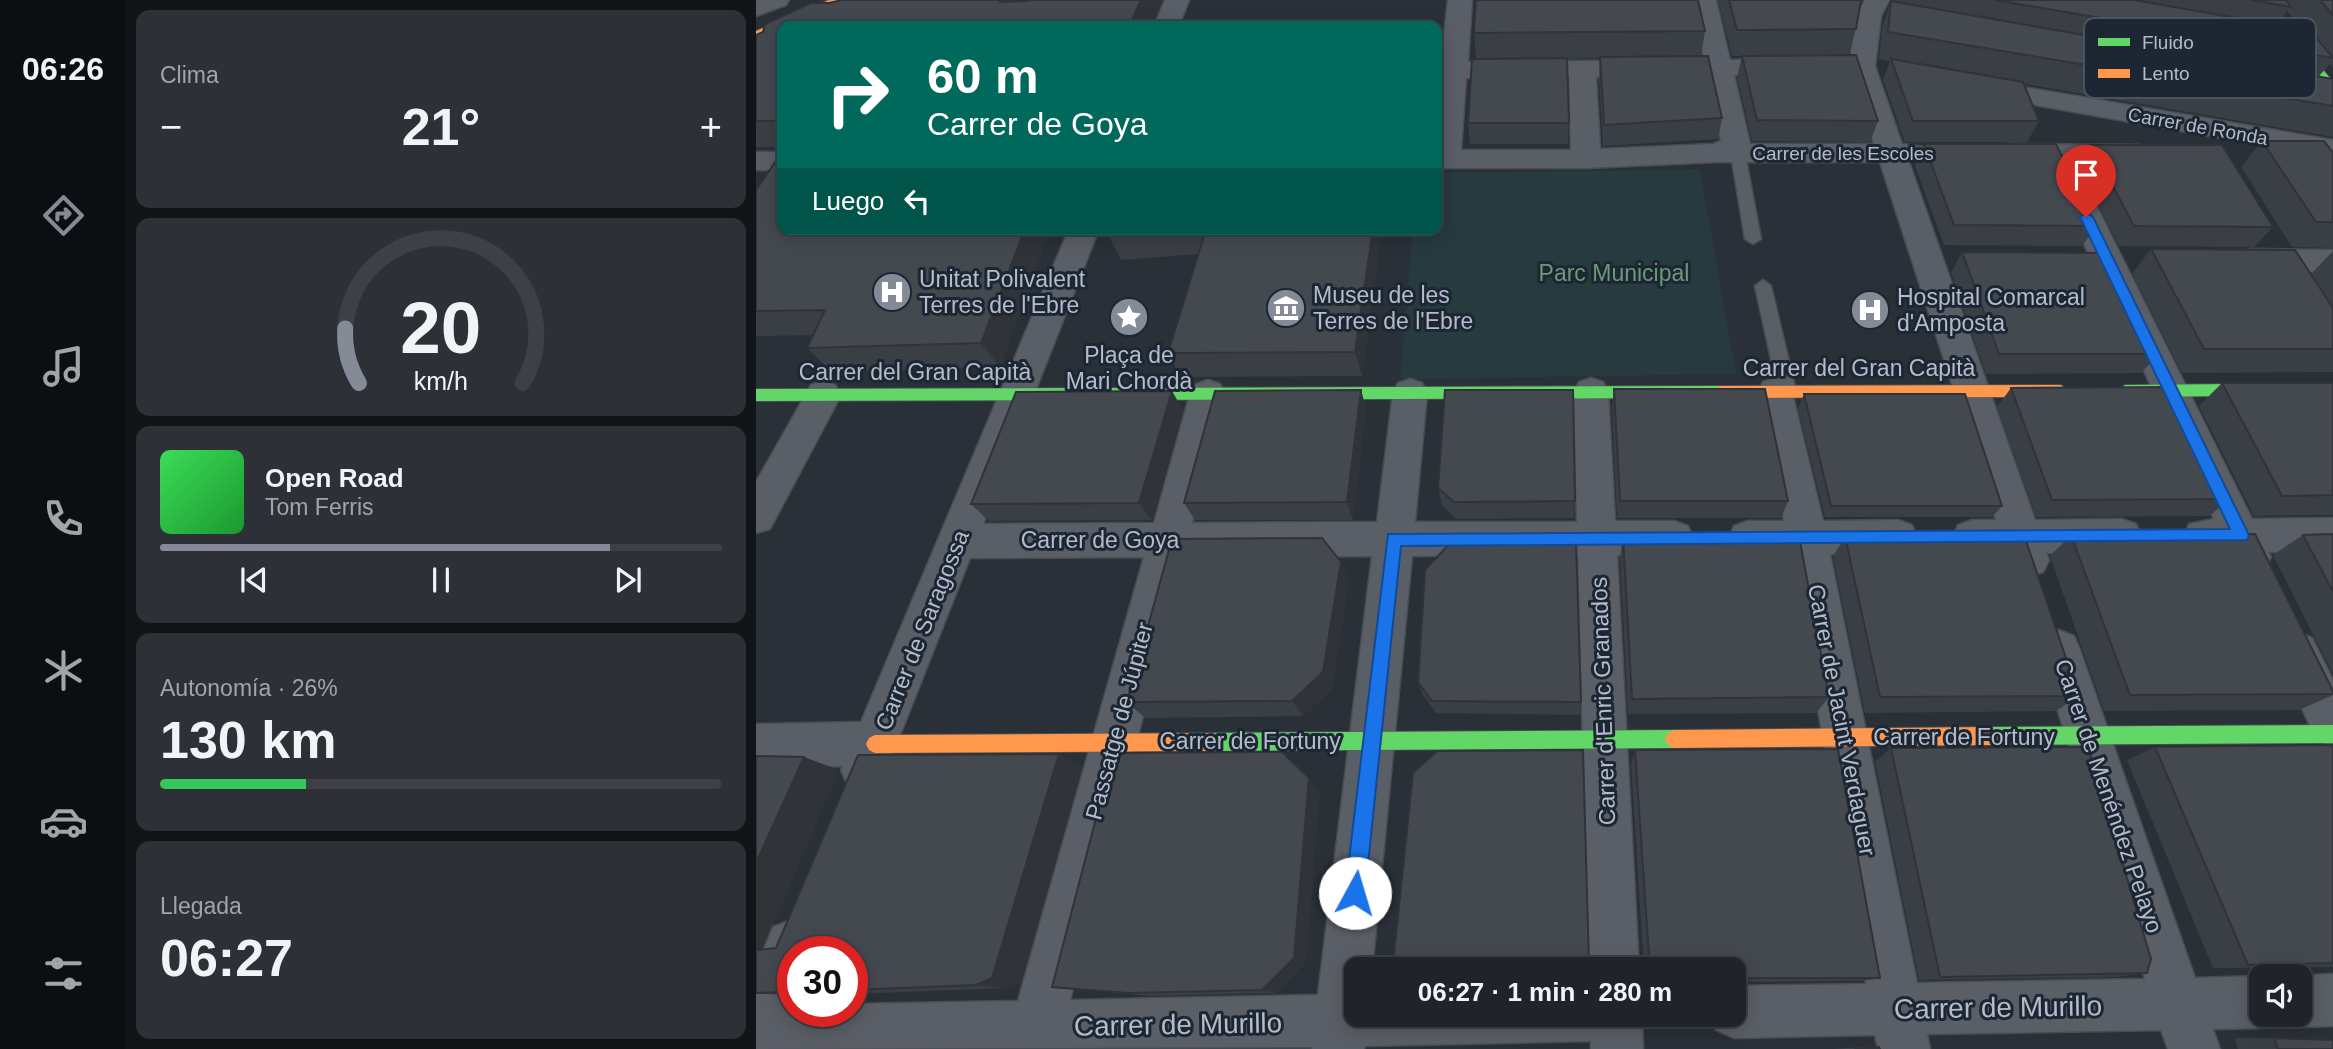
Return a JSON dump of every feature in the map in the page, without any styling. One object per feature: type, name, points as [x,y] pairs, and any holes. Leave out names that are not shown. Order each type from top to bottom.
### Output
[{"type":"street","points":[[756,9],[777,0]]},
{"type":"street","points":[[789,21],[838,0]]},
{"type":"street","points":[[1169,21],[1177,0]]},
{"type":"street","points":[[1442,159],[1445,70],[1460,0]]},
{"type":"street","points":[[1704,0],[1736,145],[1727,153]]},
{"type":"street","points":[[2262,0],[2276,18]]},
{"type":"street","points":[[1445,70],[1852,68],[1873,8],[1897,21]]},
{"type":"street","points":[[841,21],[860,15]]},
{"type":"street","points":[[756,35],[777,26]]},
{"type":"street","points":[[756,59],[777,48]]},
{"type":"street","name":"Carrer de Menéndez Pelayo","points":[[1852,68],[1941,259],[1972,391],[2186,1026]]},
{"type":"street","points":[[2316,68],[2333,89]]},
{"type":"street","points":[[1582,69],[1586,159]]},
{"type":"street","name":"Carrer de Ronda","points":[[1952,83],[2333,149]]},
{"type":"street","points":[[2028,97],[2264,583]]},
{"type":"street","name":"Carrer de les Escoles","points":[[1442,159],[1586,159],[1727,153],[1946,153]]},
{"type":"street","points":[[1987,153],[2162,154]]},
{"type":"street","points":[[2202,154],[2333,157]]},
{"type":"street","points":[[756,193],[775,160]]},
{"type":"street","name":"Carrer de Saragossa","points":[[849,806],[1019,395],[1082,235]]},
{"type":"street","points":[[2228,260],[2333,261]]},
{"type":"street","points":[[2105,391],[2333,388]]},
{"type":"street","name":"Carrer d'Enric Granados","points":[[1591,391],[1613,957]]},
{"type":"street","name":"Carrer del Gran Capità","points":[[756,395],[2078,391]]},
{"type":"street","name":"Carrer de Jacint Verdaguer","points":[[1781,392],[1900,1029]]},
{"type":"street","points":[[1339,1035],[1409,393]]},
{"type":"street","name":"Passatge de Júpiter","points":[[1034,1038],[1209,394]]},
{"type":"street","points":[[756,517],[823,395]]},
{"type":"street","name":"Carrer de Goya","points":[[959,541],[2333,535]]},
{"type":"street","points":[[2281,619],[2333,726]]},
{"type":"street","name":"Carrer de Fortuny","points":[[756,746],[2333,734]]},
{"type":"street","points":[[756,1031],[808,906]]},
{"type":"street","points":[[2312,1001],[2333,1000]]},
{"type":"street","name":"Carrer de Murillo","points":[[1746,1013],[1900,1029],[2186,1026],[2249,1006]]},
{"type":"street","name":"Carrer de Murillo","points":[[756,1031],[1034,1038],[1339,1035],[1443,1027]]},
{"type":"street","points":[[1616,1027],[1617,1049]]},
{"type":"lane","points":[[1727,153],[1753,239]]},
{"type":"lane","points":[[1763,286],[1781,392]]},
{"type":"green space","name":"Parc Municipal","points":[[1700,169],[1736,374],[1400,379],[1412,235],[1442,235],[1442,173]]},
{"type":"building","points":[[842,0],[1141,0],[1131,21],[777,21],[777,121],[756,121],[756,35],[763,32],[765,24],[811,3]]},
{"type":"building","points":[[1476,0],[1698,0],[1705,31],[1474,33]]},
{"type":"building","points":[[1729,0],[1861,0],[1856,29],[1737,30]]},
{"type":"building","points":[[1995,0],[2134,0],[2237,18],[2100,18]]},
{"type":"building","points":[[2251,0],[2286,0],[2291,7]]},
{"type":"building","points":[[2320,0],[2333,0],[2333,15]]},
{"type":"building","points":[[1891,1],[2084,35],[2084,65],[1888,32]]},
{"type":"building","points":[[2316,37],[2333,58],[2316,55]]},
{"type":"building","points":[[1856,55],[1878,121],[1757,120],[1742,56]]},
{"type":"building","points":[[1708,56],[1722,118],[1604,125],[1600,57]]},
{"type":"building","points":[[1567,58],[1569,123],[1468,123],[1472,59]]},
{"type":"building","points":[[1891,59],[2023,82],[2039,121],[1913,121]]},
{"type":"building","points":[[2316,76],[2333,79],[2333,106],[2285,98],[2316,98]]},
{"type":"building","points":[[2262,141],[2324,141],[2333,153],[2333,222],[2316,222]]},
{"type":"building","points":[[1924,144],[2056,144],[2096,226],[1954,225]]},
{"type":"building","points":[[2091,145],[2222,145],[2273,227],[2134,226]]},
{"type":"building","name":"Unitat Polivalent Terres de l'Ebre","points":[[777,159],[777,235],[1023,235],[981,343],[807,348],[825,310],[756,311],[756,190]]},
{"type":"building","name":"Museu de les Terres de l'Ebre","points":[[1204,235],[1372,235],[1355,352],[1168,353]]},
{"type":"building","points":[[2151,249],[2295,250],[2333,308],[2333,349],[2204,349]]},
{"type":"building","points":[[1962,252],[2109,253],[2159,354],[1999,354]]},
{"type":"building","points":[[2222,383],[2333,383],[2333,495],[2282,496]]},
{"type":"building","points":[[2175,387],[2230,499],[2052,500],[2011,388]]},
{"type":"building","points":[[1614,389],[1765,389],[1788,501],[1620,501]]},
{"type":"building","points":[[1361,390],[1347,502],[1184,503],[1215,391]]},
{"type":"building","points":[[1445,390],[1573,390],[1575,501],[1454,502],[1438,488]]},
{"type":"building","points":[[1172,391],[1139,503],[971,504],[1016,392]]},
{"type":"building","points":[[1804,394],[1965,394],[2002,506],[1831,506]]},
{"type":"building","points":[[2255,534],[2333,694],[2130,695],[2071,535]]},
{"type":"building","points":[[2333,534],[2333,592],[2303,535]]},
{"type":"building","points":[[2024,535],[2079,696],[1880,697],[1845,536]]},
{"type":"building","points":[[1799,536],[1829,697],[1632,699],[1623,537]]},
{"type":"building","points":[[1322,538],[1341,562],[1323,672],[1292,701],[1127,702],[1172,539]]},
{"type":"building","points":[[1576,541],[1581,702],[1432,701],[1418,682],[1425,570],[1451,542]]},
{"type":"building","points":[[2333,745],[2333,963],[2248,965],[2155,747]]},
{"type":"building","points":[[2088,747],[2151,959],[2147,973],[1940,977],[1891,748]]},
{"type":"building","points":[[1838,749],[1880,978],[1746,978],[1746,957],[1649,957],[1635,750]]},
{"type":"building","points":[[1583,750],[1589,957],[1394,957],[1413,773],[1437,751]]},
{"type":"building","points":[[1282,752],[1309,778],[1294,958],[1262,990],[1128,993],[1052,987],[1113,753]]},
{"type":"building","points":[[1059,754],[992,978],[976,985],[868,989],[868,936],[781,936],[858,755]]},
{"type":"building","points":[[756,756],[804,757],[756,863]]},
{"type":"building","points":[[777,946],[777,992],[756,993],[756,950],[776,948]]},
{"type":"building","points":[[2274,1038],[2333,1040],[2333,1049],[2278,1049]]},
{"type":"traffic: fast","points":[[2262,0],[2276,18]]},
{"type":"traffic: fast","points":[[2316,68],[2333,89]]},
{"type":"traffic: fast","points":[[2125,391],[2333,389]]},
{"type":"traffic: fast","points":[[756,395],[1719,392]]},
{"type":"traffic: fast","points":[[1990,736],[2333,734]]},
{"type":"traffic: fast","points":[[1211,742],[1674,739]]},
{"type":"traffic: slow","points":[[789,21],[838,0]]},
{"type":"traffic: slow","points":[[756,35],[777,26]]},
{"type":"traffic: slow","points":[[1719,392],[2061,391]]},
{"type":"traffic: slow","points":[[1674,739],[1990,736]]},
{"type":"traffic: slow","points":[[875,744],[1211,742]]},
{"type":"place","name":"Unitat Polivalent Terres de l'Ebre","points":[[892,292]]},
{"type":"place","name":"Museu de les Terres de l'Ebre","points":[[1286,308]]},
{"type":"place","name":"Hospital Comarcal d'Amposta","points":[[1870,310]]},
{"type":"place","name":"Plaça de Mari Chordà","points":[[1129,317]]},
{"type":"route","points":[[1355,893],[1394,539],[2241,536],[2086,217]]}]
